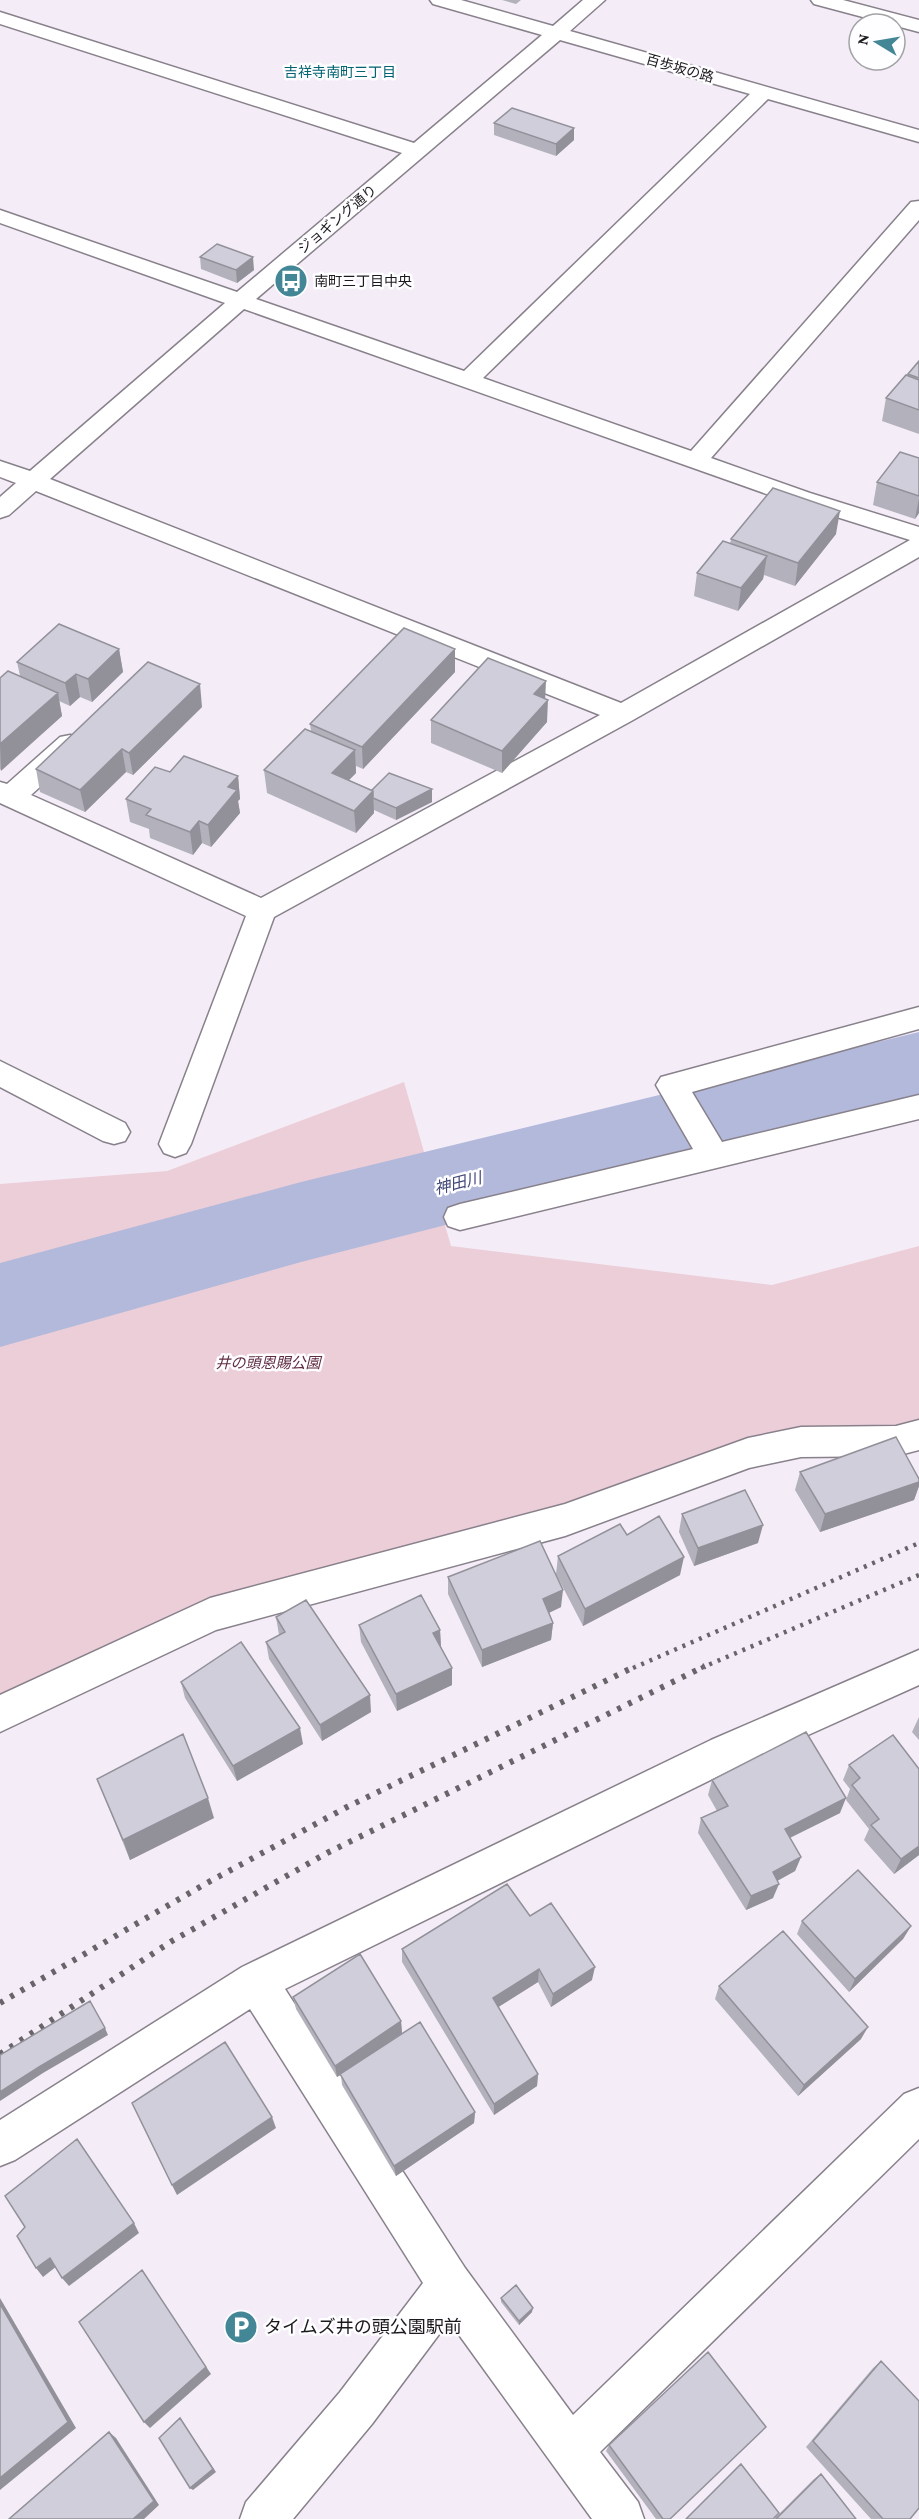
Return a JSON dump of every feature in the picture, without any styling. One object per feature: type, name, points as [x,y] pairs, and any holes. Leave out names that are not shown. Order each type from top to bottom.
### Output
[{"type":"street","name":"百歩坂の路","points":[[440,0],[919,136]]},
{"type":"street","name":"ジョギング通り","points":[[0,510],[240,301],[595,0]]},
{"type":"street","points":[[821,0],[919,26]]},
{"type":"street","points":[[0,18],[417,151]]},
{"type":"street","points":[[467,381],[764,92]]},
{"type":"street","points":[[696,459],[919,207]]},
{"type":"street","points":[[0,216],[467,381],[696,459],[801,498],[919,535]]},
{"type":"street","points":[[0,468],[623,714]]},
{"type":"street","points":[[175,1143],[262,911],[623,714],[919,546]]},
{"type":"street","points":[[91,726],[6,795],[262,911]]},
{"type":"street","points":[[710,1150],[672,1084],[919,1018]]},
{"type":"street","points":[[0,1073],[114,1132]]},
{"type":"street","points":[[460,1217],[710,1150],[919,1107]]},
{"type":"street","points":[[0,1714],[210,1615],[565,1520],[748,1453],[801,1442],[896,1441],[919,1435]]},
{"type":"street","points":[[0,2145],[256,1981],[715,1758],[919,1667]]},
{"type":"street","points":[[256,1981],[449,2284],[621,2519]]},
{"type":"street","points":[[570,2449],[919,2109]]},
{"type":"street","points":[[263,2519],[356,2409],[449,2284]]},
{"type":"green space","name":"井の頭恩賜公園","points":[[404,1082],[451,1246],[772,1285],[919,1246],[919,1423],[893,1430],[792,1431],[685,1459],[565,1506],[0,1706],[0,1184],[167,1171]]},
{"type":"building","points":[[512,108],[574,128],[556,144],[494,123]]},
{"type":"building","points":[[217,244],[253,257],[236,270],[200,257]]},
{"type":"building","points":[[919,361],[919,378],[908,374]]},
{"type":"building","points":[[906,375],[919,380],[919,410],[886,398]]},
{"type":"building","points":[[900,452],[919,458],[919,496],[877,482]]},
{"type":"building","points":[[773,488],[840,511],[798,563],[731,539]]},
{"type":"building","points":[[723,541],[767,556],[741,588],[697,573]]},
{"type":"building","points":[[59,624],[119,649],[88,679],[76,674],[65,683],[17,662]]},
{"type":"building","points":[[404,628],[455,649],[362,747],[310,724]]},
{"type":"building","points":[[488,658],[546,681],[534,694],[548,700],[502,751],[431,720]]},
{"type":"building","points":[[148,662],[200,684],[129,753],[122,749],[80,790],[36,769]]},
{"type":"building","points":[[8,671],[58,693],[0,744],[0,678]]},
{"type":"building","points":[[305,729],[355,750],[332,773],[373,791],[354,811],[264,770]]},
{"type":"building","points":[[184,756],[238,776],[228,787],[237,790],[208,825],[199,821],[190,832],[146,815],[151,809],[126,799],[155,767],[170,772]]},
{"type":"building","points":[[389,773],[432,789],[396,808],[373,798],[372,790]]},
{"type":"building","points":[[896,1437],[919,1482],[825,1514],[800,1472]]},
{"type":"building","points":[[745,1490],[763,1525],[698,1548],[682,1514]]},
{"type":"building","points":[[659,1516],[684,1557],[585,1609],[558,1556],[620,1524],[627,1535]]},
{"type":"building","points":[[540,1541],[563,1590],[543,1599],[553,1623],[482,1650],[448,1577]]},
{"type":"building","points":[[421,1595],[440,1630],[433,1633],[452,1668],[396,1694],[359,1625]]},
{"type":"building","points":[[306,1600],[370,1695],[320,1725],[266,1642],[285,1632],[276,1617]]},
{"type":"building","points":[[241,1642],[300,1728],[233,1766],[181,1682]]},
{"type":"building","points":[[806,1732],[846,1798],[785,1829],[801,1857],[773,1872],[779,1884],[751,1896],[701,1818],[728,1806],[712,1780]]},
{"type":"building","points":[[183,1734],[208,1798],[123,1840],[97,1779]]},
{"type":"building","points":[[893,1735],[919,1769],[919,1846],[901,1859],[871,1825],[879,1819],[852,1785],[860,1778],[849,1765]]},
{"type":"building","points":[[858,1870],[911,1926],[855,1979],[802,1921]]},
{"type":"building","points":[[507,1884],[530,1916],[551,1903],[595,1967],[553,1994],[539,1969],[493,1998],[538,2074],[494,2104],[402,1949]]},
{"type":"building","points":[[783,1931],[868,2027],[804,2085],[719,1986]]},
{"type":"building","points":[[360,1954],[401,2021],[335,2066],[293,1997]]},
{"type":"building","points":[[90,2001],[105,2028],[0,2092],[0,2055]]},
{"type":"building","points":[[420,2022],[475,2112],[394,2166],[340,2074]]},
{"type":"building","points":[[225,2042],[272,2117],[172,2185],[132,2103]]},
{"type":"building","points":[[77,2139],[134,2223],[62,2278],[50,2258],[36,2268],[17,2236],[25,2227],[5,2196]]},
{"type":"building","points":[[142,2270],[206,2367],[144,2422],[79,2322]]},
{"type":"building","points":[[516,2285],[533,2308],[519,2321],[501,2298]]},
{"type":"building","points":[[0,2304],[68,2422],[0,2478]]},
{"type":"building","points":[[708,2352],[766,2427],[670,2519],[663,2519],[609,2445]]},
{"type":"building","points":[[881,2361],[919,2401],[919,2508],[910,2519],[883,2519],[813,2441]]},
{"type":"building","points":[[180,2418],[213,2469],[190,2488],[159,2438]]},
{"type":"building","points":[[109,2432],[154,2501],[133,2519],[9,2519]]},
{"type":"building","points":[[741,2464],[779,2513],[773,2519],[686,2519]]},
{"type":"building","points":[[821,2474],[856,2519],[776,2519]]},
{"type":"waterway","name":"神田川","points":[[0,1305],[301,1222],[919,1068]]},
{"type":"railway","points":[[633,1668],[919,1543]]},
{"type":"railway","points":[[701,1668],[919,1575]]},
{"type":"railway","points":[[0,2003],[205,1884],[347,1807],[636,1666]]},
{"type":"railway","points":[[0,2054],[172,1941],[327,1853],[705,1666]]},
{"type":"place","name":"南町三丁目中央","points":[[291,281]]},
{"type":"place","name":"タイムズ井の頭公園駅前","points":[[241,2327]]},
{"type":"district","name":"吉祥寺南町三丁目","points":[[340,72]]}]
